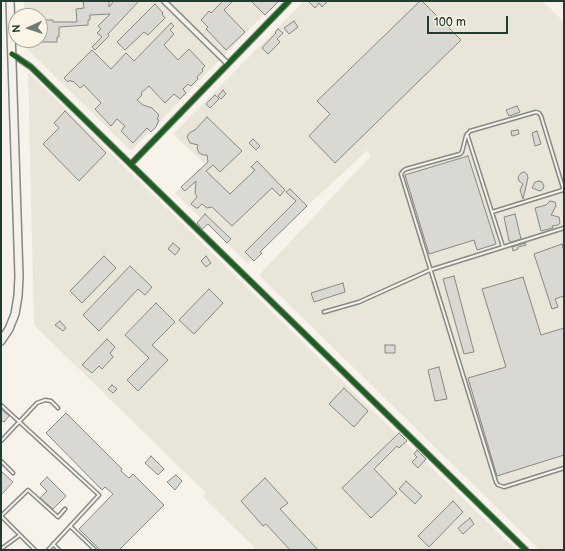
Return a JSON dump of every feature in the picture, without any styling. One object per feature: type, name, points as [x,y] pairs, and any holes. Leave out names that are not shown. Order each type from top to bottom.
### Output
[{"type":"main road","points":[[1,341],[9,330],[15,314],[19,276],[10,1]]},
{"type":"street","points":[[164,1],[228,64]]},
{"type":"street","points":[[131,164],[289,1]]},
{"type":"street","points":[[12,54],[31,67],[526,550]]},
{"type":"lane","points":[[492,212],[564,190],[539,113],[532,112],[470,131],[467,134],[462,152],[460,154],[406,169],[402,171],[401,174],[496,482],[501,487],[504,487],[564,468]]},
{"type":"lane","points":[[467,134],[503,247]]},
{"type":"lane","points":[[324,312],[359,302],[430,270],[564,228]]},
{"type":"lane","points":[[1,441],[37,403],[45,400],[51,401],[58,408]]},
{"type":"lane","points":[[1,405],[20,420],[99,495],[48,550]]},
{"type":"lane","points":[[1,461],[14,473]]},
{"type":"lane","points":[[35,550],[1,516],[28,490],[58,518],[65,509]]},
{"type":"lane","points":[[70,526],[95,550]]},
{"type":"lane","points":[[1,549],[20,535]]},
{"type":"lane","points":[[53,544],[59,550]]},
{"type":"shaded area","points":[[24,1],[277,1],[131,151],[26,48],[48,48],[48,8],[24,8]]},
{"type":"shaded area","points":[[304,1],[543,1],[564,22],[564,550],[540,550],[259,275],[370,157],[368,150],[307,206],[248,264],[175,193],[205,164],[173,134]]},
{"type":"shaded area","points":[[28,72],[516,550],[257,550],[203,497],[206,493],[34,325]]},
{"type":"building","points":[[83,1],[109,1],[109,7],[114,1],[139,1],[95,50],[92,47],[102,37],[97,33],[101,29],[98,26],[110,14],[90,15],[88,25],[59,27],[59,37],[57,37],[57,42],[48,42],[48,20],[53,20],[53,22],[77,22],[76,9],[84,8]]},
{"type":"building","points":[[223,1],[233,1],[224,10],[245,32],[226,50],[206,29],[208,27],[201,20],[209,11],[211,13]]},
{"type":"building","points":[[251,1],[279,1],[265,15]]},
{"type":"building","points":[[308,1],[328,1],[322,7],[319,3],[315,8]]},
{"type":"building","points":[[420,1],[422,1],[461,40],[335,163],[309,136],[330,114],[317,101]]},
{"type":"building","points":[[155,4],[163,13],[162,14],[165,18],[148,35],[144,32],[125,50],[117,42]]},
{"type":"building","points":[[294,21],[298,27],[289,34],[284,28]]},
{"type":"building","points":[[171,23],[174,26],[170,30],[174,34],[164,45],[178,60],[189,49],[205,66],[202,69],[203,71],[197,77],[198,79],[191,86],[188,84],[183,89],[186,93],[180,99],[174,94],[165,103],[149,86],[141,93],[142,95],[137,100],[143,105],[152,108],[159,115],[157,119],[159,120],[156,127],[151,132],[147,128],[133,143],[121,131],[125,126],[117,119],[111,126],[95,109],[101,103],[84,85],[80,88],[73,81],[72,82],[70,80],[68,82],[64,78],[92,50],[111,69],[126,53],[134,61]]},
{"type":"building","points":[[278,29],[283,33],[277,39],[280,42],[268,54],[262,48]]},
{"type":"building","points":[[223,90],[226,94],[221,99],[218,96]]},
{"type":"building","points":[[215,95],[219,99],[210,108],[206,104]]},
{"type":"building","points":[[517,106],[520,112],[509,116],[506,110]]},
{"type":"building","points":[[65,111],[106,153],[79,181],[43,144],[59,128],[54,123]]},
{"type":"building","points":[[207,117],[242,151],[220,172],[213,165],[206,171],[230,194],[255,170],[251,167],[257,161],[285,190],[280,196],[272,188],[232,226],[212,207],[207,208],[202,204],[196,208],[191,204],[197,197],[195,193],[196,181],[185,191],[181,187],[208,162],[207,155],[199,153],[197,148],[198,145],[190,143],[187,137],[189,133],[195,130]]},
{"type":"building","points":[[518,130],[519,134],[512,136],[511,131]]},
{"type":"building","points":[[537,131],[541,144],[535,146],[532,133]]},
{"type":"building","points":[[253,139],[260,146],[256,150],[249,143]]},
{"type":"building","points":[[468,156],[496,244],[477,250],[474,240],[429,254],[405,175]]},
{"type":"building","points":[[524,172],[527,174],[528,178],[523,199],[520,190],[523,184],[519,181],[518,177]]},
{"type":"building","points":[[535,182],[542,182],[544,186],[540,191],[532,188]]},
{"type":"building","points":[[290,189],[307,206],[260,252],[262,253],[254,261],[245,252],[296,201],[286,192]]},
{"type":"building","points":[[550,201],[555,202],[556,206],[551,215],[559,217],[560,223],[552,226],[553,228],[541,231],[535,208],[546,205]]},
{"type":"building","points":[[205,214],[231,239],[227,243],[208,224],[202,229],[197,223]]},
{"type":"building","points":[[515,214],[521,239],[511,242],[509,241],[504,217]]},
{"type":"building","points":[[173,243],[180,249],[175,255],[168,249]]},
{"type":"building","points":[[525,243],[526,245],[518,247],[518,249],[513,251],[512,247]]},
{"type":"building","points":[[562,244],[564,251],[564,296],[555,299],[558,307],[552,309],[534,254]]},
{"type":"building","points":[[104,256],[116,268],[82,303],[70,291]]},
{"type":"building","points":[[206,256],[211,263],[206,267],[201,261]]},
{"type":"building","points":[[130,266],[152,287],[145,295],[138,289],[99,331],[83,315]]},
{"type":"building","points":[[454,276],[474,352],[464,354],[443,279]]},
{"type":"building","points":[[523,277],[541,335],[564,328],[564,455],[497,476],[468,378],[506,367],[482,289]]},
{"type":"building","points":[[343,283],[345,292],[314,302],[311,293]]},
{"type":"building","points":[[209,289],[223,303],[194,334],[179,320]]},
{"type":"building","points":[[156,303],[175,322],[152,345],[168,360],[138,391],[127,380],[149,358],[125,335]]},
{"type":"building","points":[[60,321],[66,328],[63,331],[55,325]]},
{"type":"building","points":[[107,339],[115,347],[110,353],[113,357],[102,369],[99,366],[92,373],[82,365]]},
{"type":"building","points":[[385,345],[395,345],[395,353],[385,353]]},
{"type":"building","points":[[439,367],[447,399],[435,401],[428,370]]},
{"type":"building","points":[[112,385],[117,389],[113,393],[108,389]]},
{"type":"building","points":[[344,388],[368,411],[354,427],[329,404]]},
{"type":"building","points":[[1,409],[9,416],[4,422],[1,420]]},
{"type":"building","points":[[66,413],[122,469],[121,471],[129,478],[133,474],[164,505],[119,550],[100,550],[79,529],[113,494],[105,487],[102,490],[46,433]]},
{"type":"building","points":[[399,433],[407,441],[399,448],[397,446],[374,469],[397,493],[371,518],[342,488]]},
{"type":"building","points":[[417,450],[426,459],[418,468],[412,462],[417,457],[414,454]]},
{"type":"building","points":[[151,456],[164,469],[158,475],[145,463]]},
{"type":"building","points":[[1,471],[13,482],[1,495]]},
{"type":"building","points":[[176,475],[182,481],[175,490],[167,482]]},
{"type":"building","points":[[47,477],[66,496],[53,509],[40,498],[47,491],[40,484]]},
{"type":"building","points":[[265,478],[288,503],[280,509],[318,550],[290,550],[266,524],[263,526],[241,501]]},
{"type":"building","points":[[406,481],[422,496],[415,504],[399,489]]},
{"type":"building","points":[[453,501],[463,512],[429,547],[418,536]]},
{"type":"building","points":[[470,518],[474,524],[463,534],[458,528]]},
{"type":"cycle path","points":[[131,164],[289,1]]},
{"type":"cycle path","points":[[12,54],[31,67],[526,550]]}]
